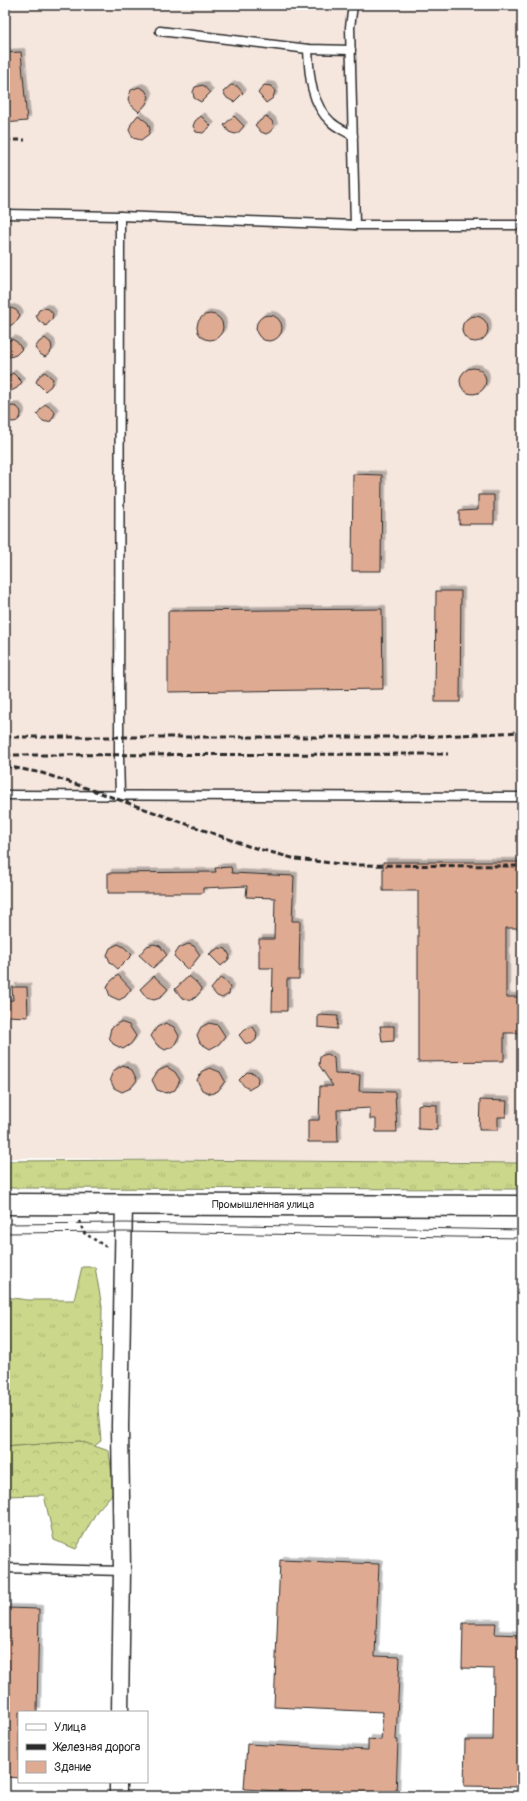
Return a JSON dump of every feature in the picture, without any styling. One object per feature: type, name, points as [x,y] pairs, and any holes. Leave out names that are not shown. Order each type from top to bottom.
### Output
[{"type":"street","name":"Промышленная улица","points":[[5,1204],[522,1206]]},
{"type":"street","points":[[120,1711],[122,1571],[120,1427],[124,1204]]},
{"type":"street","points":[[118,1783],[118,1796]]},
{"type":"lane","points":[[353,5],[350,28],[355,225]]},
{"type":"lane","points":[[160,32],[308,50],[351,50]]},
{"type":"lane","points":[[308,50],[309,76],[317,104],[332,123],[353,136]]},
{"type":"lane","points":[[5,214],[120,216],[355,225],[522,225]]},
{"type":"lane","points":[[120,216],[118,756],[120,795]]},
{"type":"lane","points":[[5,795],[522,797]]},
{"type":"lane","points":[[5,1568],[122,1571]]},
{"type":"path","points":[[79,1219],[84,1233],[124,1256]]},
{"type":"shaded area","points":[[5,5],[522,5],[522,1162],[5,1158]]},
{"type":"green space","points":[[166,1160],[522,1163],[522,1189],[5,1188],[5,1161]]},
{"type":"green space","points":[[82,1267],[95,1267],[102,1307],[101,1378],[98,1408],[101,1441],[93,1447],[80,1441],[5,1447],[5,1297],[28,1300],[74,1300]]},
{"type":"green space","points":[[5,1346],[8,1346],[9,1367],[5,1368]]},
{"type":"green space","points":[[80,1441],[109,1451],[114,1492],[97,1511],[76,1549],[54,1540],[44,1495],[5,1496],[5,1447]]},
{"type":"building","points":[[21,52],[27,121],[5,123],[5,53]]},
{"type":"building","points":[[203,85],[210,93],[201,102],[194,98],[193,92],[195,87]]},
{"type":"building","points":[[231,85],[237,86],[243,93],[234,102],[227,98],[223,92]]},
{"type":"building","points":[[264,85],[271,86],[275,91],[273,98],[266,103],[258,93]]},
{"type":"building","points":[[139,87],[145,90],[149,97],[146,104],[139,112],[130,104],[128,99],[131,90]]},
{"type":"building","points":[[138,115],[148,123],[150,129],[149,134],[141,140],[133,138],[129,130],[131,124]]},
{"type":"building","points":[[201,116],[211,126],[203,133],[196,132],[193,126],[195,121]]},
{"type":"building","points":[[234,116],[244,126],[235,134],[229,132],[224,125]]},
{"type":"building","points":[[266,116],[272,121],[274,127],[266,134],[261,132],[255,125]]},
{"type":"building","points":[[11,308],[16,310],[20,315],[16,322],[5,329],[5,309]]},
{"type":"building","points":[[44,308],[49,309],[53,314],[52,319],[46,326],[39,321],[36,316],[39,310]]},
{"type":"building","points":[[210,314],[219,318],[223,327],[219,336],[210,340],[201,336],[197,327],[201,318]]},
{"type":"building","points":[[269,315],[278,319],[282,328],[278,337],[269,341],[260,337],[256,328],[260,319]]},
{"type":"building","points":[[475,316],[484,320],[488,329],[484,338],[475,342],[466,338],[462,329],[466,320]]},
{"type":"building","points":[[45,338],[51,343],[52,349],[45,357],[35,348],[39,342]]},
{"type":"building","points":[[12,339],[17,342],[22,349],[16,355],[10,357],[5,353],[5,343]]},
{"type":"building","points":[[473,368],[482,372],[486,381],[482,390],[473,394],[464,390],[460,381],[464,372]]},
{"type":"building","points":[[45,372],[53,379],[51,386],[45,391],[36,382],[39,376]]},
{"type":"building","points":[[13,373],[22,382],[17,388],[11,391],[5,386],[5,378]]},
{"type":"building","points":[[45,404],[55,413],[51,421],[46,422],[41,420],[37,414]]},
{"type":"building","points":[[13,406],[19,408],[21,414],[19,420],[13,422],[7,420],[5,414],[7,408]]},
{"type":"building","points":[[353,474],[382,475],[381,571],[352,571]]},
{"type":"building","points":[[478,495],[494,495],[494,524],[459,524],[459,511],[478,510]]},
{"type":"building","points":[[436,591],[461,591],[460,702],[435,702]]},
{"type":"building","points":[[382,609],[383,689],[168,692],[168,611]]},
{"type":"building","points":[[383,862],[520,862],[520,928],[506,928],[506,997],[522,997],[522,1033],[504,1033],[504,1061],[418,1062],[418,891],[383,891]]},
{"type":"building","points":[[231,867],[232,873],[294,876],[292,921],[300,921],[299,979],[287,979],[287,1011],[272,1011],[273,968],[259,968],[259,939],[274,939],[275,898],[246,897],[247,886],[203,888],[203,893],[108,893],[108,873],[216,872],[215,868]]},
{"type":"building","points":[[118,944],[124,947],[132,955],[118,969],[110,962],[107,955],[110,948]]},
{"type":"building","points":[[154,944],[160,946],[167,955],[153,968],[139,955],[147,946]]},
{"type":"building","points":[[188,944],[194,946],[200,955],[188,970],[174,956],[179,948]]},
{"type":"building","points":[[219,948],[226,949],[230,956],[221,966],[209,954]]},
{"type":"building","points":[[118,975],[131,989],[125,997],[119,1000],[110,996],[107,988],[109,983]]},
{"type":"building","points":[[154,976],[168,989],[160,998],[154,1000],[147,998],[140,989]]},
{"type":"building","points":[[189,976],[202,990],[195,998],[188,1000],[182,998],[175,989]]},
{"type":"building","points":[[220,978],[228,983],[230,988],[229,994],[222,998],[217,996],[211,989]]},
{"type":"building","points":[[12,987],[27,987],[28,1017],[7,1016],[5,1001],[13,1000]]},
{"type":"building","points":[[318,1015],[338,1016],[337,1029],[318,1027]]},
{"type":"building","points":[[120,1022],[129,1025],[136,1036],[131,1044],[123,1049],[113,1044],[109,1037],[111,1028]]},
{"type":"building","points":[[166,1023],[174,1027],[179,1036],[174,1046],[165,1050],[157,1045],[151,1036],[157,1027]]},
{"type":"building","points":[[209,1023],[218,1025],[225,1036],[219,1044],[210,1049],[200,1043],[197,1035],[201,1027]]},
{"type":"building","points":[[380,1026],[394,1026],[394,1041],[382,1042]]},
{"type":"building","points":[[253,1027],[257,1033],[256,1040],[251,1044],[245,1043],[239,1035],[245,1029]]},
{"type":"building","points":[[327,1054],[334,1058],[335,1074],[360,1075],[359,1091],[395,1092],[397,1132],[376,1132],[376,1119],[370,1119],[370,1108],[337,1110],[338,1142],[308,1142],[308,1120],[319,1120],[320,1086],[333,1086],[319,1065],[320,1056]]},
{"type":"building","points":[[123,1065],[132,1070],[137,1080],[131,1088],[122,1092],[114,1088],[110,1079],[113,1071]]},
{"type":"building","points":[[167,1067],[175,1072],[180,1080],[175,1090],[166,1093],[157,1090],[152,1080],[158,1071]]},
{"type":"building","points":[[210,1068],[220,1072],[225,1081],[218,1091],[211,1094],[202,1090],[197,1080],[202,1071]]},
{"type":"building","points":[[247,1072],[254,1073],[258,1078],[257,1085],[250,1089],[245,1087],[239,1080]]},
{"type":"building","points":[[480,1100],[507,1101],[506,1117],[498,1117],[498,1130],[479,1130]]},
{"type":"building","points":[[418,1105],[437,1105],[437,1130],[418,1129]]},
{"type":"building","points":[[280,1560],[379,1564],[375,1656],[400,1657],[396,1740],[398,1740],[396,1796],[366,1796],[244,1789],[247,1744],[368,1750],[368,1739],[381,1740],[383,1712],[274,1707]]},
{"type":"building","points":[[5,1608],[39,1609],[37,1711],[18,1711],[18,1778],[5,1777]]},
{"type":"building","points":[[463,1623],[496,1623],[495,1634],[522,1635],[522,1787],[464,1786],[465,1740],[493,1740],[494,1669],[462,1668]]},
{"type":"tram line","points":[[5,1224],[124,1223],[522,1230]]},
{"type":"tram line","points":[[5,1233],[124,1232],[522,1238]]},
{"type":"railway","points":[[5,140],[25,140]]},
{"type":"railway","points":[[5,737],[418,737],[522,732]]},
{"type":"railway","points":[[5,755],[448,754]]},
{"type":"railway","points":[[5,766],[42,773],[248,846],[296,859],[350,865],[517,866]]}]
